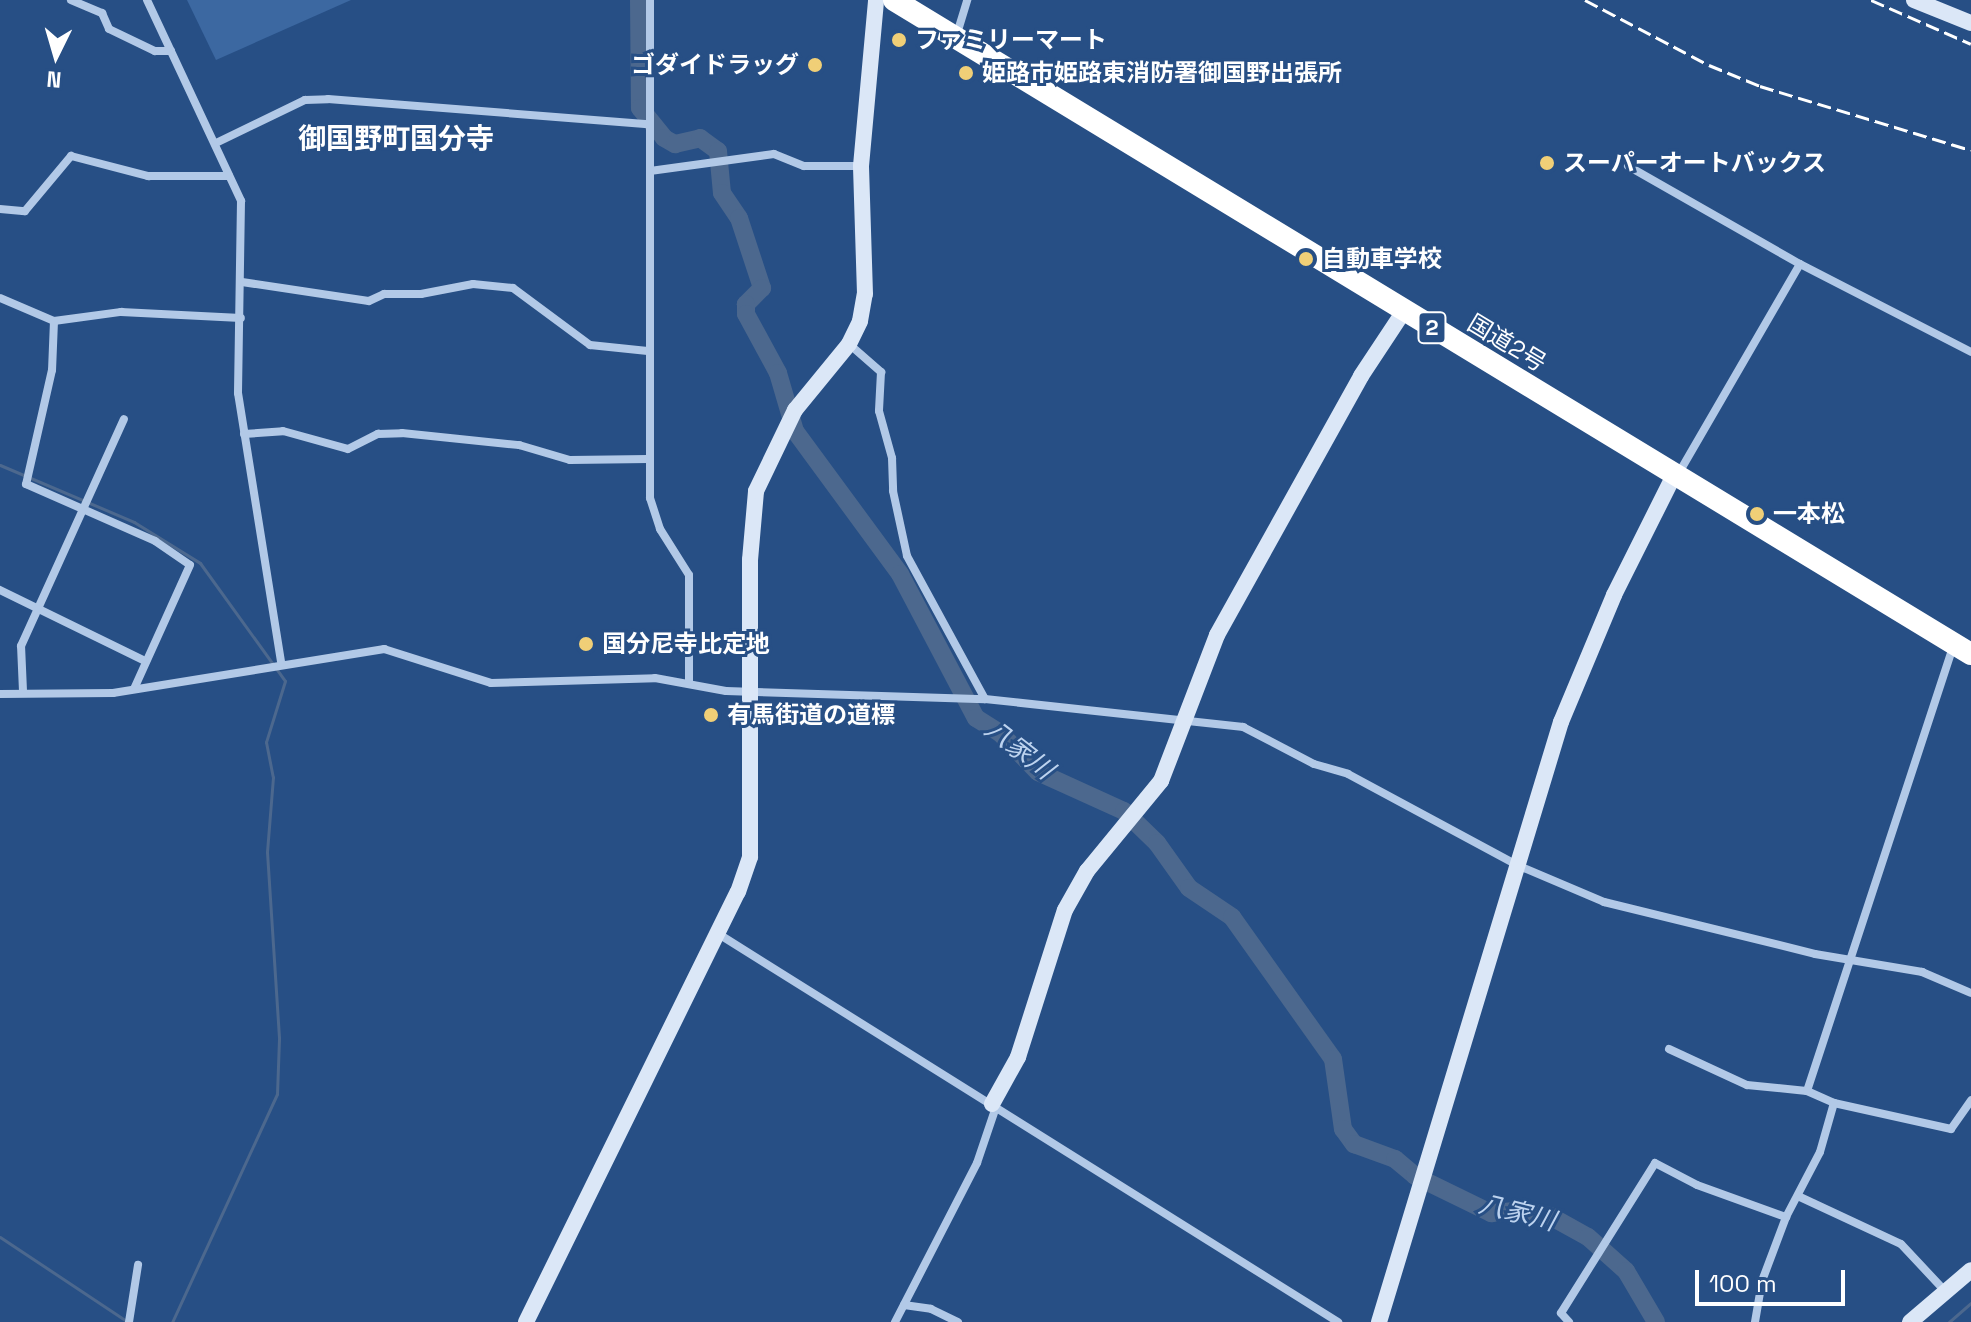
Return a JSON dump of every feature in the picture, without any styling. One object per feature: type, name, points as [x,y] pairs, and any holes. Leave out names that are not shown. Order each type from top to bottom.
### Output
[{"type":"highway","name":"国道2号","points":[[894,0],[1963,649]]},
{"type":"street","points":[[71,0],[102,13],[109,29],[155,51],[171,51]]},
{"type":"street","points":[[147,0],[241,201],[238,393],[281,662]]},
{"type":"street","points":[[650,0],[650,498],[660,529],[689,575],[689,683]]},
{"type":"street","points":[[526,1322],[717,933],[750,857],[750,560],[756,491],[795,410],[849,344],[865,294],[861,166],[876,0]]},
{"type":"street","points":[[956,38],[967,0]]},
{"type":"street","points":[[1914,0],[1971,23]]},
{"type":"street","points":[[216,143],[305,100],[328,99],[648,124]]},
{"type":"street","points":[[650,171],[774,154],[804,166],[861,166]]},
{"type":"street","points":[[0,209],[25,211],[71,156],[148,176],[229,176]]},
{"type":"street","points":[[1628,166],[1800,264],[1971,352]]},
{"type":"street","points":[[1379,1322],[1561,722],[1614,595],[1675,476],[1800,264]]},
{"type":"street","points":[[242,282],[369,301],[384,294],[421,294],[473,284],[513,288],[590,345],[648,351]]},
{"type":"street","points":[[0,298],[54,321]]},
{"type":"street","points":[[895,1322],[977,1163],[994,1106],[1018,1057],[1065,910],[1087,871],[1161,781],[1217,635],[1361,376],[1404,311]]},
{"type":"street","points":[[54,321],[61,316],[121,312],[241,318]]},
{"type":"street","points":[[54,321],[52,370],[26,484],[155,541],[190,565],[143,660],[134,689]]},
{"type":"street","points":[[849,344],[881,372],[879,411],[892,458],[893,491],[907,556],[985,699]]},
{"type":"street","points":[[23,691],[21,646],[124,419]]},
{"type":"street","points":[[244,434],[283,431],[348,449],[378,434],[402,433],[519,445],[570,460],[648,459]]},
{"type":"street","points":[[0,590],[143,660]]},
{"type":"street","points":[[0,694],[134,689],[281,662],[384,649],[491,683],[655,678],[751,693],[985,699],[1095,715],[1243,727],[1314,764],[1348,774],[1369,791],[1517,865],[1604,902],[1847,959],[1922,972],[1971,993]]},
{"type":"street","points":[[1807,1091],[1847,959],[1963,649]]},
{"type":"street","points":[[717,933],[1338,1322]]},
{"type":"street","points":[[1669,1049],[1747,1085],[1807,1091],[1834,1103],[1951,1129],[1971,1100]]},
{"type":"street","points":[[1755,1322],[1762,1281],[1786,1217],[1800,1197],[1834,1103]]},
{"type":"street","points":[[1569,1322],[1561,1313],[1655,1163],[1697,1185],[1786,1217]]},
{"type":"street","points":[[1800,1197],[1901,1244],[1945,1291]]},
{"type":"street","points":[[129,1322],[138,1265]]},
{"type":"street","points":[[1910,1322],[1971,1270]]},
{"type":"street","points":[[904,1305],[931,1309],[958,1322]]},
{"type":"shaded area","points":[[187,0],[351,0],[216,60]]},
{"type":"waterway","name":"八家川","points":[[639,0],[640,108],[664,138],[675,144],[700,138],[718,151],[722,193],[739,218],[762,288],[746,304],[746,314],[778,373],[795,431],[900,574],[976,718],[1000,733],[1038,772],[1124,811],[1157,843],[1189,888],[1232,917],[1333,1059],[1343,1129],[1354,1144],[1395,1159],[1415,1176],[1491,1213],[1524,1210],[1550,1216],[1588,1237],[1626,1271],[1656,1322]]},
{"type":"waterway","points":[[0,465],[134,522],[200,563],[285,681],[266,742],[273,777],[267,852],[279,1039],[277,1094],[172,1322]]},
{"type":"waterway","points":[[0,1237],[128,1322]]},
{"type":"waterway","points":[[1949,1322],[1971,1303]]},
{"type":"railway","points":[[1585,0],[1709,65],[1760,86],[1971,150]]},
{"type":"railway","points":[[1871,0],[1971,44]]},
{"type":"place","name":"ファミリーマート","points":[[899,40]]},
{"type":"place","name":"ゴダイドラッグ","points":[[815,65]]},
{"type":"place","name":"姫路市姫路東消防署御国野出張所","points":[[966,73]]},
{"type":"place","name":"スーパーオートバックス","points":[[1547,163]]},
{"type":"place","name":"自動車学校","points":[[1306,259]]},
{"type":"place","name":"一本松","points":[[1757,514]]},
{"type":"place","name":"国分尼寺比定地","points":[[586,644]]},
{"type":"place","name":"有馬街道の道標","points":[[711,715]]},
{"type":"district","name":"御国野町国分寺","points":[[396,138]]}]
